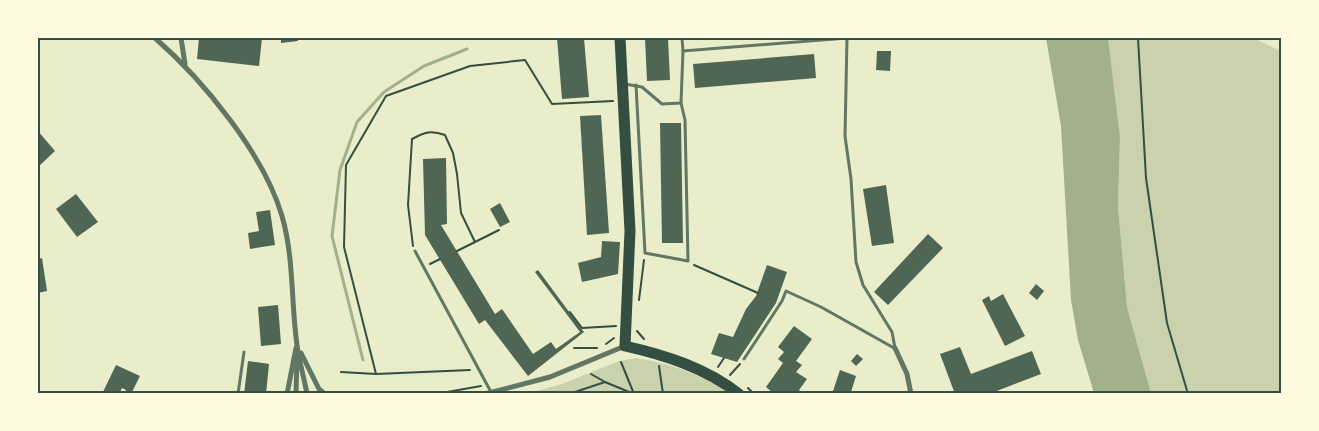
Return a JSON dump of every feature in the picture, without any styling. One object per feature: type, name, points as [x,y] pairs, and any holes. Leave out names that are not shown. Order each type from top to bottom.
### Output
[{"type":"main road","points":[[620,38],[630,231],[625,346],[660,354],[685,364],[739,394]]},
{"type":"street","points":[[155,38],[185,64],[241,137],[269,182],[282,217],[287,243],[297,345],[307,394]]},
{"type":"street","points":[[181,38],[185,64]]},
{"type":"street","points":[[287,394],[297,345]]},
{"type":"street","points":[[296,394],[297,345]]},
{"type":"street","points":[[297,345],[318,389],[325,394]]},
{"type":"street","points":[[485,394],[550,377],[625,346]]},
{"type":"street","points":[[895,348],[907,374],[911,394]]},
{"type":"lane","points":[[636,85],[645,253],[688,261],[686,120],[681,103],[682,38]]},
{"type":"lane","points":[[683,52],[802,40],[847,38],[845,136],[851,179],[856,262],[863,285],[892,332],[895,348]]},
{"type":"lane","points":[[622,85],[636,85],[652,94],[662,104],[681,103]]},
{"type":"lane","points":[[415,251],[492,392]]},
{"type":"lane","points":[[744,360],[782,301],[786,291],[821,307],[895,348]]},
{"type":"lane","points":[[238,394],[244,352]]},
{"type":"path","points":[[1138,38],[1146,178],[1167,323],[1182,380],[1188,394]]},
{"type":"path","points":[[376,374],[344,247],[346,165],[386,96],[470,66],[525,60],[552,104],[623,100]]},
{"type":"path","points":[[415,251],[408,205],[412,139],[434,131],[445,135],[453,152],[458,174],[461,213],[475,242]]},
{"type":"path","points":[[457,251],[499,230]]},
{"type":"path","points":[[638,306],[645,253]]},
{"type":"path","points":[[423,267],[440,259]]},
{"type":"path","points":[[688,261],[758,293]]},
{"type":"path","points":[[570,312],[582,328],[618,326],[619,319]]},
{"type":"path","points":[[592,353],[616,336]]},
{"type":"path","points":[[574,348],[601,348]]},
{"type":"path","points":[[718,368],[724,358]]},
{"type":"path","points":[[730,375],[744,360]]},
{"type":"path","points":[[621,362],[634,394]]},
{"type":"path","points":[[658,362],[664,394]]},
{"type":"path","points":[[341,372],[376,374],[480,369]]},
{"type":"path","points":[[591,374],[634,394]]},
{"type":"path","points":[[569,394],[605,382]]},
{"type":"path","points":[[436,394],[488,385]]},
{"type":"shaded area","points":[[1046,38],[1108,38],[1120,136],[1118,207],[1127,307],[1151,393],[1094,393],[1078,340],[1071,300],[1061,126]]},
{"type":"shaded area","points":[[1108,38],[1253,38],[1281,51],[1281,393],[1151,393],[1127,307],[1118,207],[1120,136]]},
{"type":"shaded area","points":[[636,358],[684,370],[707,380],[728,393],[526,394],[562,384],[619,361]]},
{"type":"building","points":[[199,38],[262,38],[259,66],[197,59]]},
{"type":"building","points":[[281,38],[297,38],[298,41],[281,43]]},
{"type":"building","points":[[557,38],[584,38],[589,97],[562,99]]},
{"type":"building","points":[[645,38],[668,38],[670,80],[647,81]]},
{"type":"building","points":[[877,51],[891,51],[890,71],[876,70]]},
{"type":"building","points":[[814,54],[816,78],[695,88],[693,64]]},
{"type":"building","points":[[601,115],[609,233],[587,235],[580,116]]},
{"type":"building","points":[[660,123],[681,123],[683,243],[662,243]]},
{"type":"building","points":[[38,131],[55,151],[38,167]]},
{"type":"building","points":[[446,158],[447,224],[441,225],[495,314],[502,309],[533,354],[551,342],[556,349],[580,332],[535,272],[538,270],[584,332],[528,376],[485,320],[479,324],[425,235],[423,159]]},
{"type":"building","points":[[886,185],[894,243],[872,246],[863,189]]},
{"type":"building","points":[[76,194],[98,222],[77,237],[56,209]]},
{"type":"building","points":[[500,203],[510,222],[500,227],[490,209]]},
{"type":"building","points":[[270,210],[275,245],[250,249],[248,233],[259,231],[256,212]]},
{"type":"building","points":[[928,234],[943,248],[888,305],[874,292]]},
{"type":"building","points":[[602,241],[620,242],[618,274],[582,282],[578,263],[601,257]]},
{"type":"building","points":[[42,258],[47,291],[38,293],[38,259]]},
{"type":"building","points":[[767,265],[787,272],[776,303],[737,362],[711,354],[719,333],[733,337],[746,309],[756,296]]},
{"type":"building","points":[[1036,284],[1044,291],[1037,300],[1029,293]]},
{"type":"building","points":[[1003,294],[1025,336],[1005,346],[982,300],[989,296],[991,301]]},
{"type":"building","points":[[278,305],[281,344],[261,346],[258,307]]},
{"type":"building","points":[[794,326],[812,339],[796,361],[802,365],[796,372],[807,379],[799,390],[803,394],[774,394],[766,387],[783,363],[778,359],[784,352],[778,347]]},
{"type":"building","points":[[960,347],[971,374],[1032,351],[1041,374],[989,394],[955,394],[940,354]]},
{"type":"building","points":[[857,354],[863,359],[856,366],[851,361]]},
{"type":"building","points":[[248,361],[269,364],[266,394],[244,394]]},
{"type":"building","points":[[116,365],[140,376],[132,392],[136,394],[125,394],[126,390],[122,388],[119,394],[102,394]]},
{"type":"building","points":[[840,370],[856,376],[851,392],[846,391],[845,394],[832,394]]},
{"type":"waterway","points":[[363,360],[332,236],[340,170],[357,122],[384,92],[424,66],[467,49]]}]
